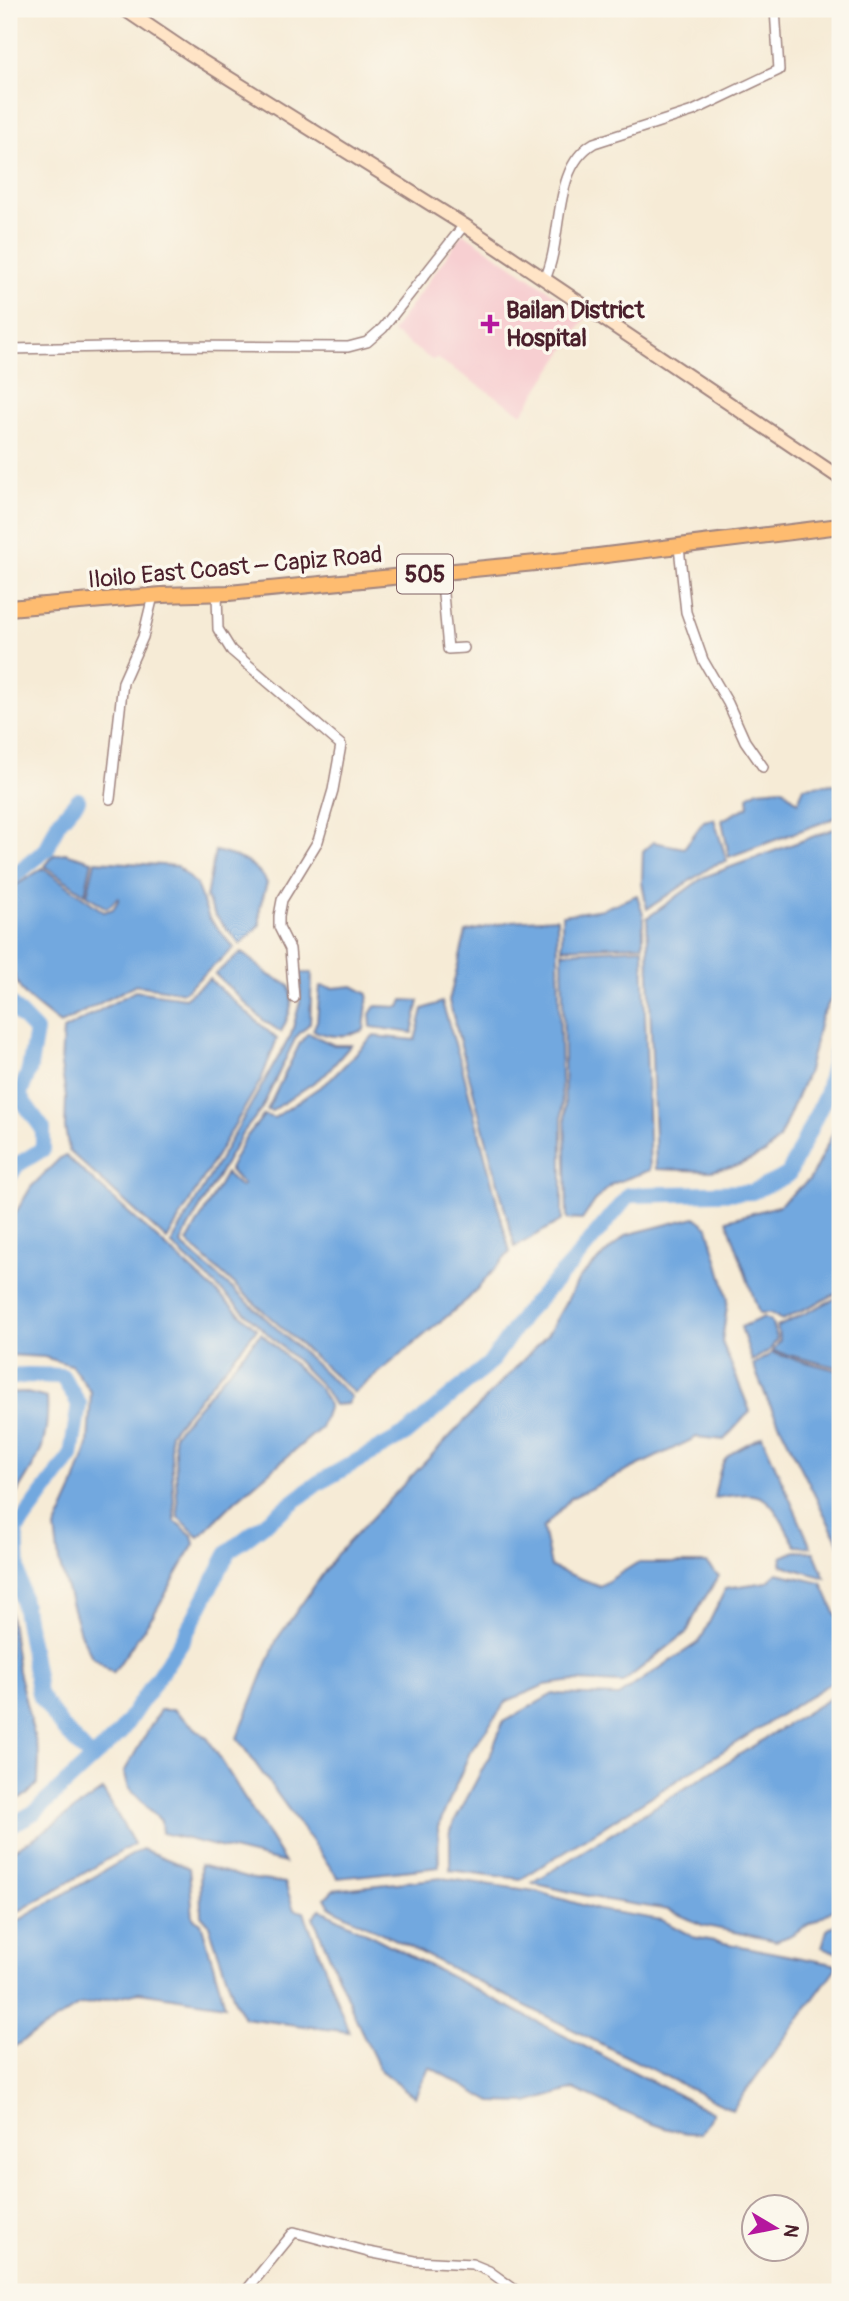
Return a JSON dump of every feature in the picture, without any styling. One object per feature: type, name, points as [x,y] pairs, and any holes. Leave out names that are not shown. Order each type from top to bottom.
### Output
[{"type":"main road","points":[[124,9],[189,53],[464,225],[840,478]]},
{"type":"main road","name":"Iloilo East Coast – Capiz Road","points":[[9,608],[217,593],[441,572],[678,547],[840,526]]},
{"type":"street","points":[[545,279],[555,250],[568,175],[583,149],[594,143],[694,111],[779,70],[775,9]]},
{"type":"street","points":[[9,349],[357,345],[367,342],[383,328],[464,225]]},
{"type":"street","points":[[678,547],[686,612],[703,660],[746,741],[763,767]]},
{"type":"street","points":[[441,572],[448,649],[464,648]]},
{"type":"street","points":[[217,593],[218,629],[231,650],[341,745],[318,841],[282,900],[279,916],[279,927],[290,950],[295,998]]},
{"type":"street","points":[[110,799],[123,682],[143,637],[153,596]]},
{"type":"street","points":[[245,2292],[294,2232],[368,2252],[415,2261],[472,2264],[489,2271],[518,2292]]},
{"type":"shaded area","name":"Bailan District Hospital","points":[[463,233],[587,316],[522,414],[437,358],[432,360],[392,332]]},
{"type":"water","points":[[840,785],[840,816],[729,857],[722,820],[749,806],[748,796],[758,790],[782,788],[798,802],[804,787]]},
{"type":"water","points":[[714,819],[727,861],[714,865],[647,909],[642,882],[643,851],[653,842],[684,848],[704,821]]},
{"type":"water","points":[[839,827],[840,983],[821,1017],[808,1071],[779,1139],[765,1153],[739,1165],[711,1171],[656,1169],[647,918],[704,877]]},
{"type":"water","points":[[215,851],[251,865],[267,883],[260,907],[260,925],[240,944],[215,915],[206,897]]},
{"type":"water","points":[[65,853],[92,861],[85,894],[45,866],[54,855]]},
{"type":"water","points":[[95,861],[177,866],[196,884],[209,918],[234,948],[184,992],[135,985],[60,1024],[26,996],[14,974],[9,946],[9,890],[43,868],[104,912],[113,909],[119,899],[106,908],[87,895]]},
{"type":"water","points":[[637,895],[643,914],[643,945],[562,948],[562,915],[603,909]]},
{"type":"water","points":[[557,918],[562,1220],[515,1247],[449,1001],[466,932],[511,921]]},
{"type":"water","points":[[643,948],[650,1170],[612,1184],[595,1201],[582,1220],[567,1219],[562,952]]},
{"type":"water","points":[[242,952],[270,976],[289,985],[290,1009],[281,1032],[263,1020],[215,974]]},
{"type":"water","points":[[301,973],[312,973],[310,1023],[296,1037],[261,1110],[242,1134],[181,1244],[351,1397],[347,1404],[334,1405],[323,1387],[297,1361],[171,1244],[291,1035],[300,1002]]},
{"type":"water","points":[[209,979],[277,1039],[261,1080],[167,1240],[69,1151],[61,1065],[63,1030],[135,991],[185,998]]},
{"type":"water","points":[[320,986],[353,986],[368,994],[364,1030],[338,1036],[313,1030],[317,1021]]},
{"type":"water","points":[[403,1000],[419,1001],[412,1033],[371,1027],[370,1014],[375,1006],[400,1007]]},
{"type":"water","points":[[442,1002],[461,1063],[510,1252],[468,1299],[354,1393],[187,1242],[226,1173],[241,1187],[243,1185],[229,1169],[243,1141],[264,1115],[274,1118],[330,1080],[373,1036],[415,1040],[423,1009]]},
{"type":"water","points":[[308,1033],[334,1045],[351,1045],[326,1074],[272,1111],[267,1110],[300,1043]]},
{"type":"water","points":[[840,1089],[840,1292],[782,1320],[770,1313],[759,1313],[727,1220],[778,1206],[810,1179],[832,1135],[839,1113],[835,1101]]},
{"type":"water","points":[[66,1156],[257,1329],[170,1433],[175,1521],[192,1535],[194,1544],[154,1614],[113,1673],[91,1655],[80,1633],[59,1562],[55,1529],[88,1445],[91,1392],[71,1365],[44,1357],[9,1355],[9,1224],[31,1187],[60,1158]]},
{"type":"water","points":[[695,1217],[708,1227],[728,1299],[722,1342],[750,1411],[724,1440],[697,1437],[571,1498],[543,1528],[551,1567],[600,1586],[637,1563],[706,1563],[719,1576],[687,1632],[622,1683],[573,1681],[545,1685],[507,1701],[470,1752],[438,1827],[439,1867],[338,1878],[237,1738],[277,1639],[337,1554],[548,1334],[580,1277],[626,1235]]},
{"type":"water","points":[[840,1296],[840,1368],[773,1351],[780,1340],[777,1327]]},
{"type":"water","points":[[764,1317],[771,1321],[777,1339],[770,1350],[752,1361],[741,1327]]},
{"type":"water","points":[[261,1333],[320,1389],[329,1405],[321,1428],[235,1501],[199,1537],[178,1517],[174,1434]]},
{"type":"water","points":[[772,1353],[840,1371],[840,1546],[767,1399],[753,1365]]},
{"type":"water","points":[[23,1392],[47,1398],[46,1429],[39,1455],[9,1510],[9,1393]]},
{"type":"water","points":[[762,1436],[811,1547],[796,1546],[778,1514],[764,1499],[747,1495],[714,1498],[726,1458]]},
{"type":"water","points":[[796,1551],[814,1552],[825,1578],[781,1565],[782,1557]]},
{"type":"water","points":[[777,1573],[822,1583],[840,1624],[840,1677],[521,1879],[450,1870],[450,1830],[491,1753],[503,1722],[553,1694],[618,1696],[700,1641],[726,1588],[767,1582]]},
{"type":"water","points":[[9,1605],[18,1671],[39,1755],[38,1783],[27,1795],[9,1802]]},
{"type":"water","points":[[840,1692],[840,1906],[776,1941],[702,1925],[669,1910],[601,1899],[532,1883]]},
{"type":"water","points":[[160,1710],[174,1710],[208,1739],[285,1863],[162,1833],[161,1821],[129,1788],[124,1772]]},
{"type":"water","points":[[103,1790],[134,1844],[9,1917],[9,1852]]},
{"type":"water","points":[[142,1849],[189,1868],[193,1918],[201,1923],[225,2005],[139,1992],[78,2006],[9,2050],[9,1926]]},
{"type":"water","points":[[200,1865],[246,1878],[285,1883],[294,1910],[304,1912],[349,2032],[244,2018],[235,2001],[208,1923],[201,1915]]},
{"type":"water","points":[[442,1878],[535,1891],[599,1910],[662,1920],[693,1937],[838,1965],[732,2110],[330,1907],[325,1898],[333,1890]]},
{"type":"water","points":[[320,1909],[713,2113],[701,2133],[687,2133],[654,2125],[574,2089],[527,2103],[492,2102],[429,2067],[415,2097],[381,2071],[313,1917]]},
{"type":"water","points":[[840,1921],[840,1954],[822,1947],[827,1930]]},
{"type":"waterway","points":[[9,880],[47,849],[58,823],[78,800]]},
{"type":"waterway","points":[[9,1003],[36,1031],[29,1071],[19,1096],[43,1129],[43,1149],[17,1165],[9,1177]]},
{"type":"waterway","points":[[9,1826],[35,1812],[120,1733],[182,1641],[229,1551],[318,1483],[407,1433],[491,1362],[526,1312],[574,1261],[629,1195],[752,1192],[788,1175],[826,1095],[840,1035]]},
{"type":"waterway","points":[[9,1378],[27,1375],[62,1376],[79,1404],[71,1456],[16,1530],[18,1574],[39,1694],[62,1727],[92,1759]]},
{"type":"place","name":"Bailan District Hospital","points":[[490,324]]}]
